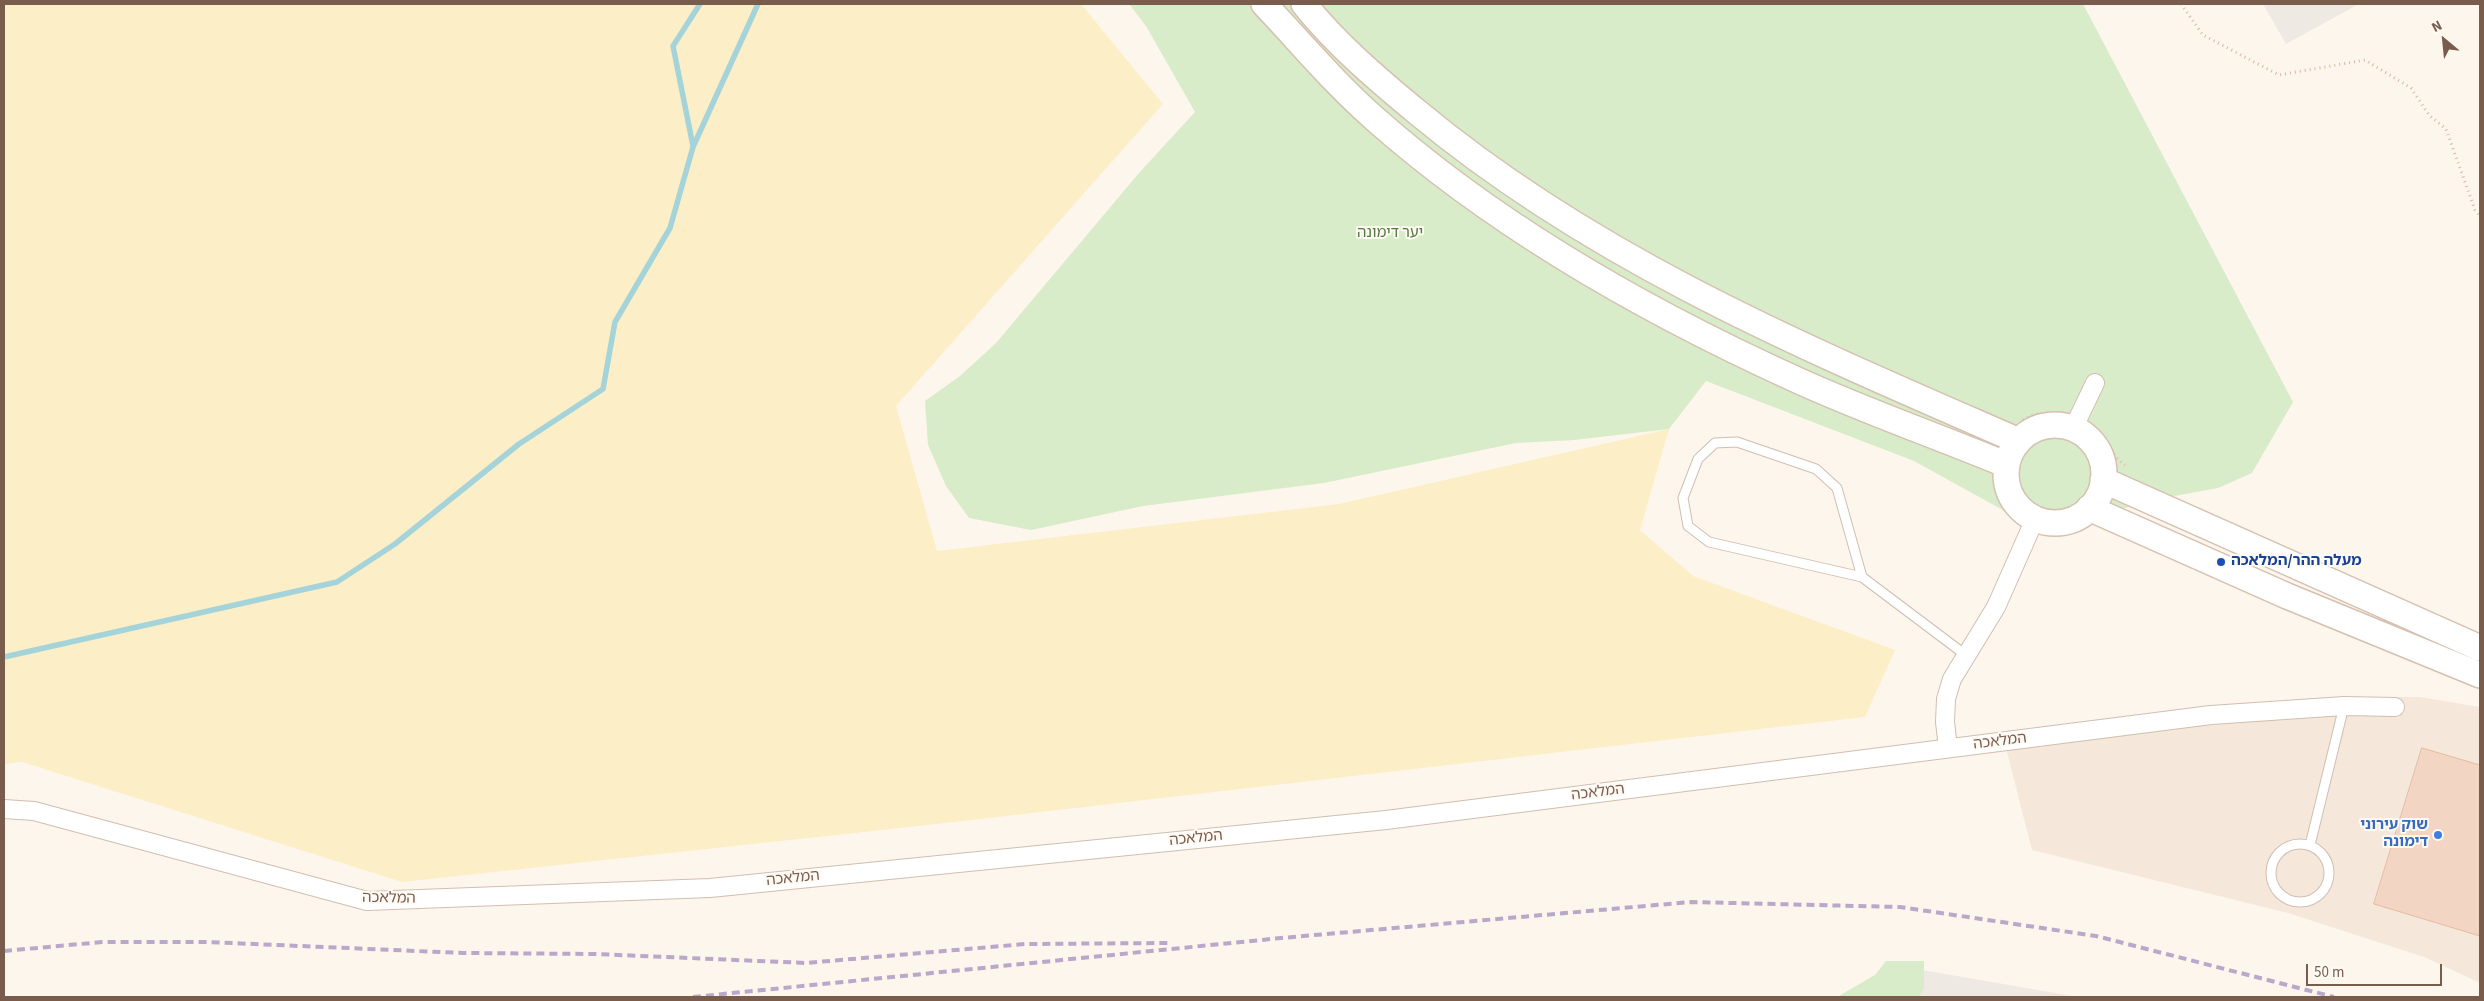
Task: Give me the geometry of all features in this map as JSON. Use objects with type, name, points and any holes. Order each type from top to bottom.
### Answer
[{"type":"main road","points":[[1264,4],[1331,76],[1374,118],[1432,167],[1498,214],[1568,259],[1643,302],[1731,348],[1798,380],[2006,465]]},
{"type":"main road","points":[[1304,4],[1349,52],[1452,142],[1516,187],[1658,274],[1745,320],[2017,433],[2030,432],[2044,426],[2076,422],[2100,455],[2103,480],[2098,495],[2089,508],[2080,515],[2064,521],[2046,522],[2035,519],[2015,502],[2009,491],[2006,465],[2017,433]]},
{"type":"main road","points":[[2103,480],[2480,648]]},
{"type":"main road","points":[[2089,508],[2287,596],[2480,675]]},
{"type":"street","points":[[2076,422],[2096,383]]},
{"type":"street","points":[[1948,748],[1945,722],[1946,699],[1952,680],[2010,579],[2035,519]]},
{"type":"street","name":"המלאכה","points":[[4,809],[34,811],[367,901],[710,888],[1386,820],[2211,715],[2344,706],[2395,707]]},
{"type":"lane","points":[[1862,577],[1837,488],[1816,468],[1737,442],[1715,443],[1698,459],[1683,498],[1688,526],[1709,542],[1862,577],[1967,656]]},
{"type":"lane","points":[[2310,845],[2344,706]]},
{"type":"lane","points":[[2291,845],[2310,845],[2319,850],[2329,866],[2330,876],[2327,885],[2314,899],[2295,902],[2286,899],[2273,884],[2272,865],[2276,856],[2291,845]]},
{"type":"path","points":[[2181,4],[2203,35],[2279,75],[2365,60],[2411,88],[2429,115],[2446,129],[2475,210],[2480,216]]},
{"type":"path","points":[[2017,433],[2035,414],[2060,412],[2100,433],[2116,460],[2134,469]]},
{"type":"shaded area","points":[[2263,4],[2359,4],[2286,44]]},
{"type":"shaded area","points":[[2326,697],[2420,697],[2480,707],[2480,983],[2424,957],[2288,913],[2032,850],[2006,748],[2188,710]]},
{"type":"shaded area","points":[[1905,967],[2078,997],[1874,997]]},
{"type":"green space","name":"יער דימונה","points":[[1129,4],[2083,4],[2293,402],[2252,473],[2218,488],[2158,499],[2114,511],[2010,514],[1914,461],[1706,381],[1669,429],[1574,440],[1516,443],[1324,483],[1143,506],[1031,530],[969,518],[946,486],[928,445],[925,401],[960,376],[996,343],[1139,173],[1195,112],[1146,26]]},
{"type":"green space","points":[[1886,961],[1924,961],[1924,988],[1919,997],[1837,997],[1875,975]]},
{"type":"sand","points":[[4,4],[1081,4],[1163,104],[896,406],[937,551],[1339,504],[1669,429],[1640,530],[1693,576],[1895,650],[1865,717],[928,825],[402,882],[22,762],[4,764]]},
{"type":"building","name":"שוק עירוני דימונה","points":[[2422,748],[2480,765],[2480,936],[2374,904]]},
{"type":"waterway","points":[[693,146],[673,46],[700,4]]},
{"type":"waterway","points":[[4,657],[337,582],[395,544],[519,444],[603,389],[615,322],[670,228],[693,147],[758,4]]},
{"type":"railway","points":[[693,997],[1281,938],[1691,902],[1900,907],[2096,936],[2334,997]]},
{"type":"railway","points":[[4,951],[102,942],[207,942],[463,953],[596,954],[806,963],[1025,944],[1169,943]]},
{"type":"place","name":"מעלה ההר/המלאכה","points":[[2221,562]]},
{"type":"place","name":"שוק עירוני דימונה","points":[[2438,835]]}]
